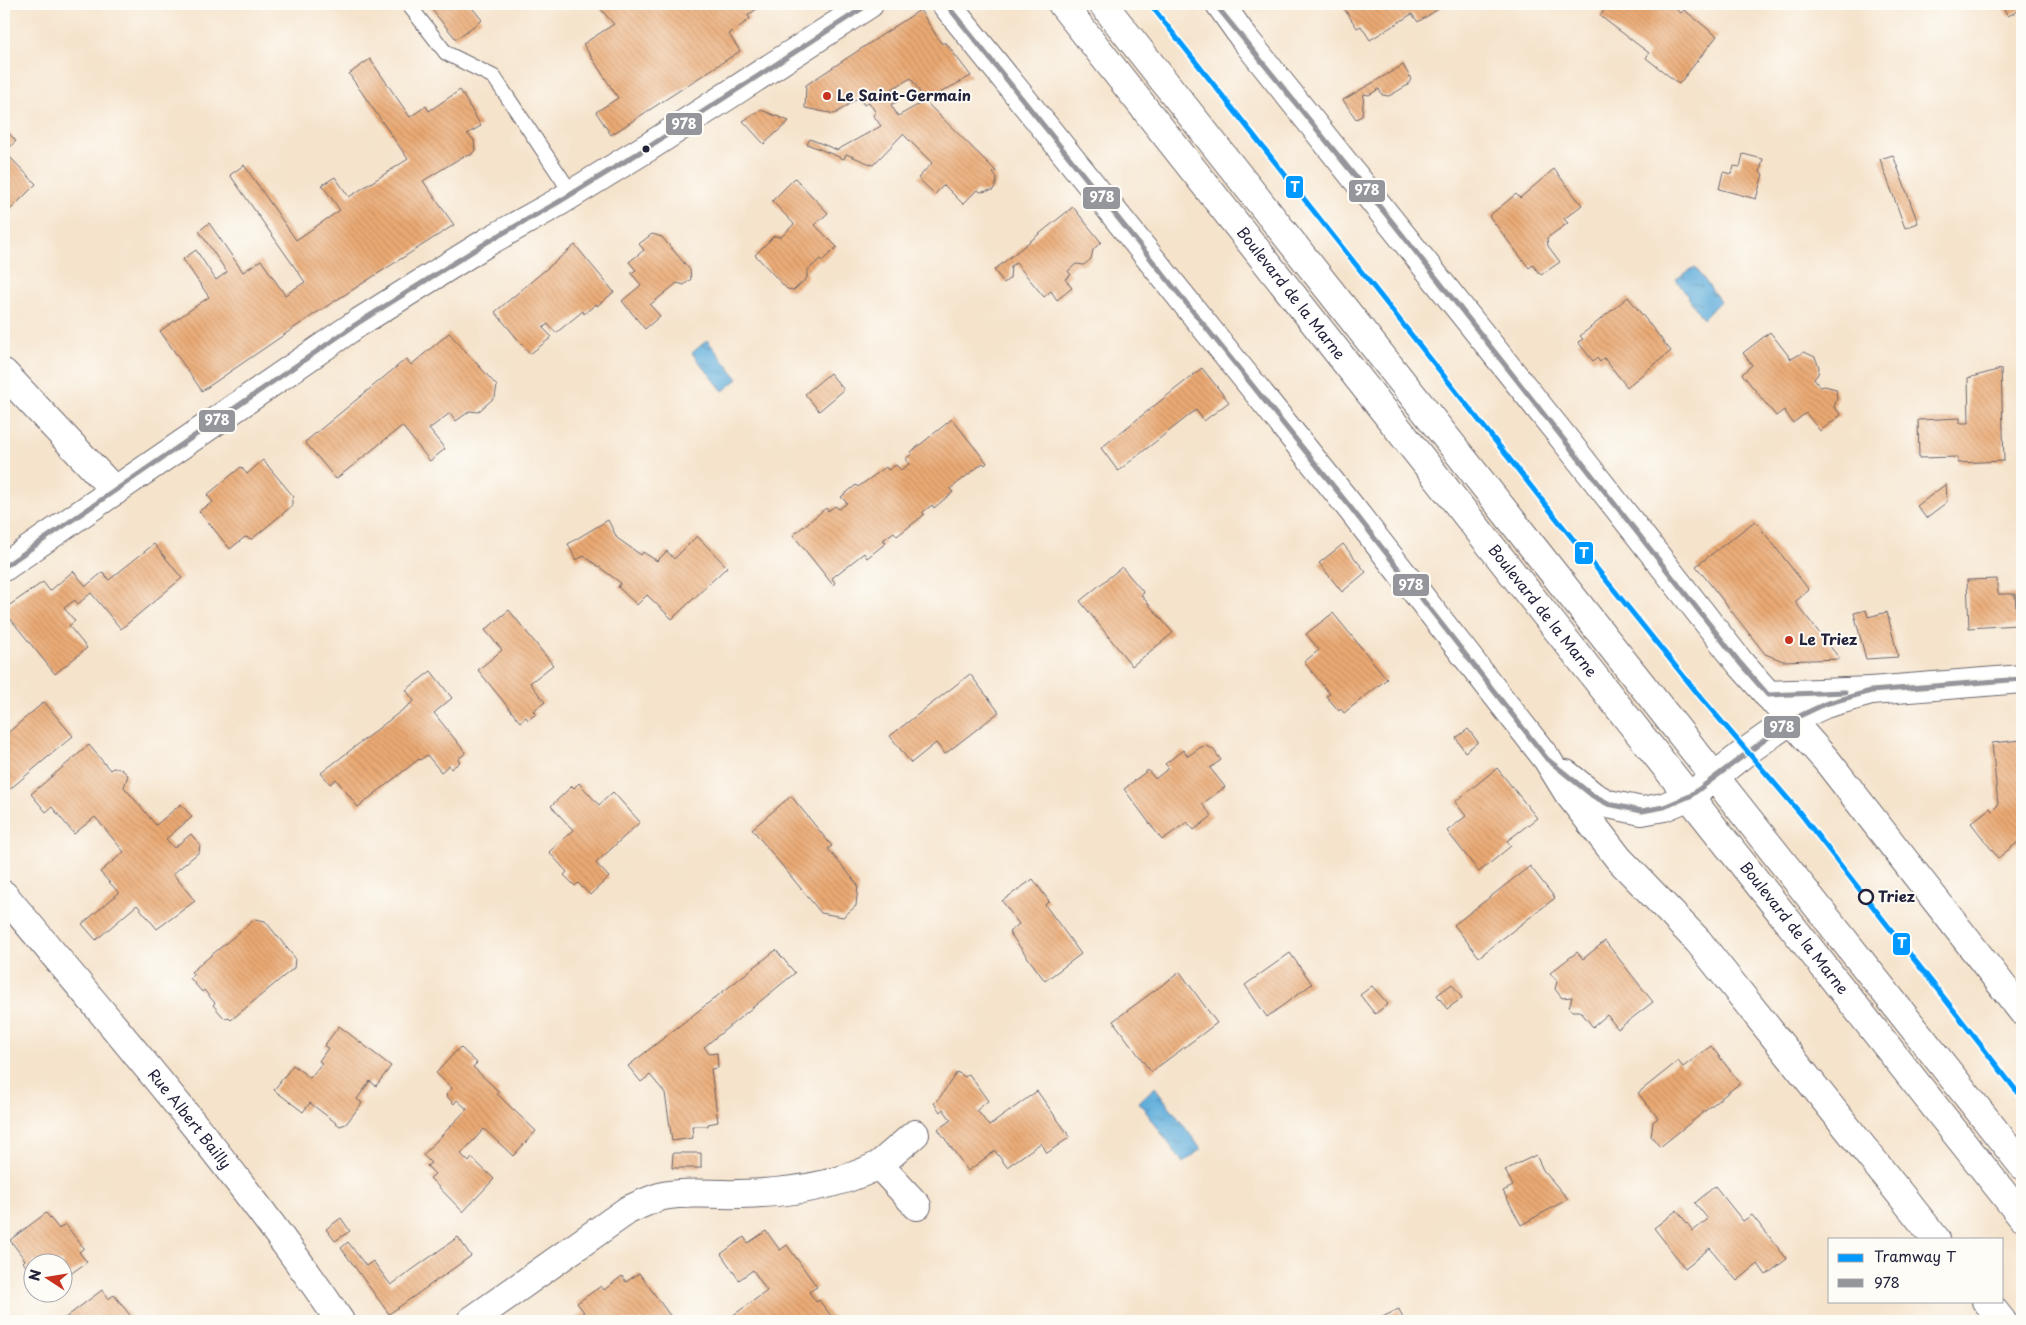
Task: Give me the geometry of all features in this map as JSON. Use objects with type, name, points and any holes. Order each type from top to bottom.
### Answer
[{"type":"main road","points":[[4,567],[358,323],[489,241],[572,194],[650,146],[869,4]]},
{"type":"main road","points":[[946,4],[1351,508],[1547,759],[1568,793],[1613,852],[1698,941],[1935,1238]]},
{"type":"main road","points":[[971,4],[991,44],[1038,118]]},
{"type":"main road","name":"Boulevard de la Marne","points":[[1062,4],[1392,424],[1690,796],[2022,1217]]},
{"type":"main road","name":"Boulevard de la Marne","points":[[1103,4],[2022,1165]]},
{"type":"main road","points":[[1215,4],[1550,421],[1740,663],[1828,762],[2022,1011]]},
{"type":"main road","points":[[1220,4],[1244,38]]},
{"type":"main road","points":[[4,373],[115,491]]},
{"type":"main road","points":[[1768,695],[1871,691],[2022,679]]},
{"type":"main road","points":[[1547,759],[1593,796],[1608,804],[1642,811],[1658,808],[1678,803],[1690,796],[1747,751],[1792,720],[1825,704],[1871,691]]},
{"type":"main road","points":[[1715,778],[1743,745],[1768,695]]},
{"type":"main road","name":"Rue Albert Bailly","points":[[4,895],[157,1077],[300,1264],[340,1321]]},
{"type":"main road","points":[[471,1321],[628,1210],[643,1203],[663,1196],[683,1194],[739,1194],[804,1189],[860,1175],[879,1165],[916,1134]]},
{"type":"main road","points":[[879,1165],[917,1206]]},
{"type":"main road","points":[[1987,1302],[2002,1321]]},
{"type":"lane","points":[[408,4],[446,53],[494,77],[572,194]]},
{"type":"water","points":[[1695,267],[1720,301],[1703,319],[1676,279]]},
{"type":"water","points":[[707,340],[738,379],[723,391],[692,353]]},
{"type":"water","points":[[1155,1087],[1201,1149],[1183,1163],[1139,1102]]},
{"type":"building","points":[[427,4],[469,4],[482,20],[456,39]]},
{"type":"building","points":[[596,4],[764,4],[748,15],[750,19],[729,34],[740,51],[611,135],[596,112],[618,98],[583,44],[614,24]]},
{"type":"building","points":[[1341,4],[1437,4],[1440,8],[1418,22],[1412,14],[1370,40],[1361,26],[1357,28]]},
{"type":"building","points":[[1609,4],[1669,4],[1681,13],[1684,10],[1717,36],[1679,84],[1646,58],[1649,53],[1600,16]]},
{"type":"building","points":[[1989,4],[2022,4],[2022,9],[2008,16],[2002,5],[1993,10]]},
{"type":"building","points":[[920,10],[941,43],[946,43],[971,76],[925,101],[996,171],[993,173],[997,178],[993,190],[981,192],[977,190],[963,204],[944,185],[935,194],[918,178],[932,163],[903,134],[873,165],[846,154],[844,159],[807,144],[810,139],[837,150],[881,126],[873,115],[876,113],[869,102],[864,105],[859,97],[835,114],[805,108],[806,85]],"holes":[[[911,78],[925,101],[898,116],[891,105],[899,100],[892,89]]]},
{"type":"building","points":[[370,59],[410,117],[426,106],[429,111],[460,90],[481,126],[467,134],[474,140],[475,150],[471,155],[462,157],[423,181],[454,225],[313,315],[202,391],[160,331],[209,297],[183,259],[196,250],[216,280],[227,272],[199,231],[209,223],[243,272],[261,260],[285,295],[305,282],[230,175],[244,165],[296,240],[340,210],[322,185],[335,177],[349,197],[408,159],[349,74]]},
{"type":"building","points":[[1403,65],[1411,79],[1408,85],[1389,96],[1382,95],[1379,89],[1369,95],[1364,94],[1362,116],[1356,119],[1343,100]]},
{"type":"building","points":[[761,110],[789,121],[764,144],[743,121]]},
{"type":"building","points":[[4,128],[16,141],[5,152],[36,184],[4,216]]},
{"type":"building","points":[[1743,154],[1763,159],[1760,172],[1763,174],[1756,199],[1719,189],[1723,172],[1732,174],[1734,166],[1740,167]]},
{"type":"building","points":[[1893,155],[1918,223],[1905,228],[1880,159]]},
{"type":"building","points":[[1554,169],[1582,205],[1564,219],[1568,223],[1547,238],[1548,246],[1560,262],[1541,275],[1533,265],[1529,268],[1489,216],[1516,194],[1520,198]]},
{"type":"building","points":[[795,178],[828,213],[815,225],[837,247],[822,261],[820,259],[807,271],[807,278],[794,290],[787,289],[755,255],[774,236],[781,237],[794,224],[772,201]]},
{"type":"building","points":[[1073,207],[1101,242],[1093,250],[1091,259],[1084,265],[1076,264],[1068,271],[1071,275],[1065,279],[1072,288],[1057,300],[1051,291],[1044,297],[1016,263],[1011,266],[1010,278],[1004,283],[994,270]]},
{"type":"building","points":[[652,234],[662,237],[690,270],[691,279],[684,285],[677,283],[650,305],[660,316],[645,329],[622,301],[641,285],[631,273],[636,270],[629,262],[644,250],[639,244]]},
{"type":"building","points":[[575,245],[614,292],[584,314],[583,311],[556,333],[548,324],[543,328],[552,337],[530,354],[495,312]]},
{"type":"building","points":[[1628,297],[1671,351],[1627,387],[1604,358],[1600,362],[1597,358],[1593,361],[1578,342],[1583,339],[1580,336]]},
{"type":"building","points":[[1770,332],[1791,359],[1804,352],[1815,357],[1819,367],[1818,374],[1814,379],[1820,387],[1825,386],[1836,389],[1837,398],[1834,407],[1841,415],[1820,431],[1806,413],[1793,423],[1784,410],[1776,416],[1742,374],[1752,365],[1743,353]]},
{"type":"building","points":[[449,333],[497,386],[495,397],[478,412],[470,411],[456,421],[450,413],[429,429],[445,449],[430,461],[402,426],[336,479],[305,442],[406,359],[411,365]]},
{"type":"building","points":[[1202,368],[1229,402],[1204,421],[1196,410],[1118,471],[1101,448]]},
{"type":"building","points":[[2001,369],[2004,461],[1958,463],[1958,457],[1919,458],[1918,420],[1960,418],[1960,423],[1969,423],[1968,378]]},
{"type":"building","points":[[830,373],[844,390],[819,411],[805,394]]},
{"type":"building","points":[[952,419],[987,463],[985,465],[983,463],[950,489],[953,492],[934,508],[932,505],[923,512],[924,515],[897,536],[894,532],[883,540],[886,543],[867,558],[864,553],[832,578],[835,583],[833,585],[793,535],[826,508],[828,511],[835,506],[839,509],[847,503],[841,497],[856,485],[858,487],[886,467],[888,470],[896,465],[901,470],[909,464],[905,459],[912,454],[911,452]]},
{"type":"building","points":[[263,460],[294,497],[292,499],[292,506],[252,539],[245,537],[230,549],[199,511],[213,502],[207,495],[241,467],[247,474]]},
{"type":"building","points":[[1946,484],[1947,502],[1926,518],[1917,506]]},
{"type":"building","points":[[608,520],[617,538],[641,555],[643,552],[657,561],[667,551],[674,559],[697,536],[727,567],[672,619],[647,595],[637,605],[618,587],[621,583],[584,556],[576,560],[568,544]]},
{"type":"building","points":[[1755,521],[1809,590],[1795,602],[1840,659],[1783,661],[1765,654],[1696,566]]},
{"type":"building","points":[[154,544],[182,578],[121,629],[91,593],[78,604],[75,600],[64,608],[75,621],[69,626],[87,648],[55,674],[4,611],[4,609],[43,582],[50,591],[73,571],[86,586],[103,572],[109,580]]},
{"type":"building","points":[[1343,544],[1366,572],[1342,592],[1319,563]]},
{"type":"building","points":[[1122,567],[1144,593],[1141,595],[1173,633],[1132,666],[1080,601]]},
{"type":"building","points":[[1997,579],[1998,594],[2015,594],[2017,625],[1969,628],[1967,580]]},
{"type":"building","points":[[509,610],[553,665],[530,683],[545,702],[533,711],[536,714],[528,720],[526,717],[520,722],[478,670],[502,650],[485,630]]},
{"type":"building","points":[[1866,610],[1868,617],[1887,612],[1898,657],[1866,659],[1854,613]]},
{"type":"building","points":[[1333,613],[1387,679],[1344,713],[1341,709],[1339,711],[1326,696],[1330,694],[1304,662],[1319,650],[1306,634]]},
{"type":"building","points":[[431,671],[452,698],[434,713],[466,753],[458,759],[460,762],[451,769],[449,765],[441,772],[427,755],[419,759],[358,807],[336,779],[330,784],[321,773],[414,701],[406,690]]},
{"type":"building","points":[[970,674],[999,712],[945,754],[936,743],[911,763],[890,736]]},
{"type":"building","points":[[44,702],[73,736],[4,794],[4,736]]},
{"type":"building","points":[[1468,729],[1478,742],[1465,752],[1456,738]]},
{"type":"building","points":[[2022,740],[2022,839],[1998,858],[1971,823],[1990,808],[1992,811],[1998,805],[1992,743]]},
{"type":"building","points":[[89,745],[110,770],[113,768],[121,769],[128,775],[124,787],[156,825],[181,804],[192,817],[166,839],[174,848],[191,834],[200,845],[199,852],[173,874],[195,901],[157,929],[137,905],[96,940],[82,924],[119,893],[100,872],[124,852],[95,817],[74,834],[52,807],[46,812],[31,794]]},
{"type":"building","points":[[1207,746],[1213,749],[1221,760],[1210,768],[1225,787],[1202,804],[1212,816],[1194,830],[1187,822],[1162,840],[1124,789],[1148,770],[1155,779],[1169,768],[1165,764],[1183,750],[1188,756],[1201,747]]},
{"type":"building","points":[[1497,768],[1537,818],[1507,841],[1511,846],[1479,872],[1447,831],[1466,816],[1455,802]]},
{"type":"building","points":[[579,783],[599,805],[613,792],[640,822],[596,863],[609,877],[590,895],[578,883],[575,886],[564,875],[567,872],[549,852],[573,830],[551,806],[572,786],[574,788]]},
{"type":"building","points":[[791,796],[832,846],[828,849],[858,885],[856,906],[843,917],[821,913],[752,829]]},
{"type":"building","points":[[1530,866],[1555,898],[1479,957],[1454,925]]},
{"type":"building","points":[[1033,879],[1049,901],[1045,905],[1081,954],[1045,981],[1009,932],[1019,924],[1002,901]]},
{"type":"building","points":[[255,919],[265,921],[295,958],[294,968],[231,1020],[228,1017],[225,1019],[213,1005],[215,1003],[204,990],[202,992],[190,978],[194,975],[191,972]]},
{"type":"building","points":[[1605,941],[1653,1002],[1618,1029],[1607,1015],[1593,1027],[1580,1011],[1572,1011],[1569,1007],[1572,997],[1562,998],[1555,989],[1557,981],[1550,973],[1577,952],[1583,959]]},
{"type":"building","points":[[776,950],[795,973],[704,1047],[709,1054],[717,1053],[718,1068],[711,1069],[718,1122],[708,1124],[708,1126],[692,1126],[693,1138],[672,1141],[665,1093],[650,1075],[641,1082],[628,1066]]},
{"type":"building","points":[[1290,953],[1312,984],[1267,1017],[1245,985]]},
{"type":"building","points":[[1180,972],[1217,1023],[1151,1072],[1113,1021]]},
{"type":"building","points":[[1452,984],[1462,998],[1447,1009],[1437,995]]},
{"type":"building","points":[[1372,986],[1388,1004],[1375,1014],[1360,995]]},
{"type":"building","points":[[339,1026],[391,1066],[376,1086],[370,1081],[357,1099],[362,1103],[346,1124],[340,1126],[310,1103],[303,1112],[274,1090],[293,1065],[310,1078],[322,1063],[319,1061],[328,1048],[324,1046]]},
{"type":"building","points":[[1711,1046],[1740,1083],[1660,1147],[1651,1136],[1653,1122],[1658,1118],[1638,1093],[1678,1061],[1683,1067]]},
{"type":"building","points":[[460,1047],[477,1063],[473,1067],[499,1092],[497,1094],[536,1131],[513,1156],[484,1129],[461,1154],[469,1162],[472,1158],[494,1179],[463,1212],[430,1178],[435,1174],[427,1166],[431,1163],[423,1155],[467,1109],[457,1100],[454,1104],[446,1095],[452,1088],[436,1073]]},
{"type":"building","points":[[957,1072],[965,1077],[969,1074],[988,1101],[977,1110],[989,1126],[1037,1091],[1070,1137],[1047,1153],[1041,1143],[1007,1167],[995,1151],[968,1171],[938,1129],[951,1120],[943,1109],[940,1112],[934,1103]]},
{"type":"building","points":[[673,1153],[701,1153],[701,1168],[672,1168]]},
{"type":"building","points":[[1536,1155],[1543,1170],[1568,1199],[1521,1225],[1503,1191],[1513,1186],[1505,1170]]},
{"type":"building","points":[[1715,1186],[1743,1221],[1752,1215],[1787,1259],[1766,1275],[1758,1264],[1737,1281],[1710,1248],[1685,1268],[1654,1228],[1677,1210],[1693,1231],[1708,1219],[1695,1203]]},
{"type":"building","points":[[46,1213],[59,1229],[65,1224],[84,1248],[79,1252],[87,1262],[72,1273],[72,1252],[22,1252],[22,1256],[10,1240]]},
{"type":"building","points":[[341,1218],[350,1231],[335,1241],[326,1229]]},
{"type":"building","points":[[766,1231],[780,1250],[787,1245],[817,1287],[809,1292],[816,1302],[819,1300],[835,1321],[725,1321],[767,1291],[753,1270],[739,1280],[721,1254],[744,1237],[748,1243]]},
{"type":"building","points":[[458,1237],[471,1256],[389,1314],[341,1248],[348,1242],[366,1266],[373,1261],[391,1285]]},
{"type":"building","points":[[639,1273],[674,1321],[571,1321],[584,1312],[577,1303],[601,1286],[604,1290],[622,1276],[626,1282]]},
{"type":"building","points":[[102,1290],[108,1299],[114,1295],[133,1319],[129,1321],[61,1321]]},
{"type":"building","points":[[1399,1309],[1404,1321],[1374,1321]]},
{"type":"tram line","name":"T","points":[[1150,4],[1560,523],[1698,694],[1800,813],[2022,1098]]},
{"type":"transit line","name":"978","points":[[4,567],[358,323],[489,241],[557,203],[650,146],[869,4]]},
{"type":"transit line","name":"978","points":[[946,4],[1351,508],[1547,759],[1593,796],[1608,804],[1642,811],[1664,807],[1690,796],[1791,720],[1825,704],[1871,691],[2022,679]]},
{"type":"transit line","name":"978","points":[[1215,4],[1393,223],[1740,663],[1768,695],[1845,692]]},
{"type":"place","name":"Le Saint-Germain","points":[[827,96]]},
{"type":"place","name":"Le Triez","points":[[1789,640]]},
{"type":"place","name":"Triez","points":[[1866,897]]}]
